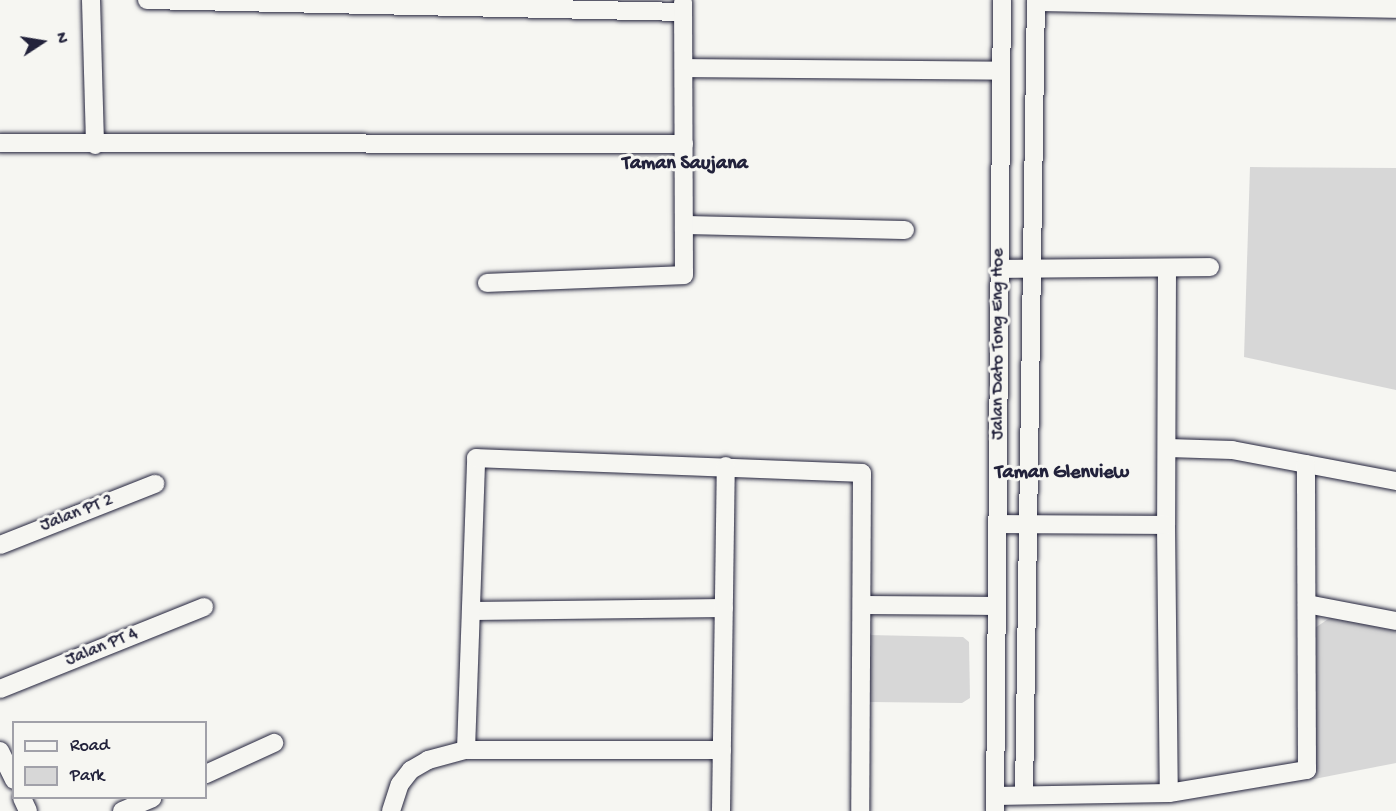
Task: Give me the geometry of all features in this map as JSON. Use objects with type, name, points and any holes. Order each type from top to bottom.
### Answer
[{"type":"street","points":[[91,0],[95,145]]},
{"type":"street","points":[[147,0],[683,6],[684,275],[487,283]]},
{"type":"street","name":"Jalan Dato Tong Eng Hoe","points":[[995,803],[1002,0]]},
{"type":"street","points":[[1024,795],[1036,1],[1396,9]]},
{"type":"street","points":[[685,68],[1001,71]]},
{"type":"street","points":[[0,143],[95,145],[684,144]]},
{"type":"street","points":[[684,225],[905,230]]},
{"type":"street","points":[[1000,269],[1210,267]]},
{"type":"street","points":[[1167,268],[1166,525],[1169,793]]},
{"type":"street","points":[[1168,448],[1232,450],[1396,481]]},
{"type":"street","points":[[466,750],[476,458],[862,473],[860,811]]},
{"type":"street","points":[[995,803],[1024,795],[1169,793],[1307,770],[1306,464]]},
{"type":"street","points":[[721,811],[726,466]]},
{"type":"street","name":"Jalan PT 2","points":[[0,545],[155,484]]},
{"type":"street","points":[[998,524],[1166,525]]},
{"type":"street","points":[[1307,604],[1396,621]]},
{"type":"street","points":[[862,605],[997,606]]},
{"type":"street","name":"Jalan PT 4","points":[[0,689],[204,607]]},
{"type":"street","points":[[472,611],[724,608]]},
{"type":"street","points":[[207,774],[274,743]]},
{"type":"street","points":[[391,811],[400,784],[411,770],[428,760],[466,750],[722,750]]},
{"type":"street","points":[[0,751],[12,776]]},
{"type":"street","points":[[122,811],[150,799]]},
{"type":"green space","points":[[1250,167],[1396,168],[1396,390],[1244,357]]},
{"type":"green space","points":[[1334,615],[1396,627],[1396,763],[1309,780],[1312,630]]},
{"type":"green space","points":[[868,635],[963,637],[969,642],[970,698],[962,703],[870,702]]},
{"type":"district","name":"Taman Saujana","points":[[685,164]]},
{"type":"district","name":"Taman Glenview","points":[[1062,473]]}]
